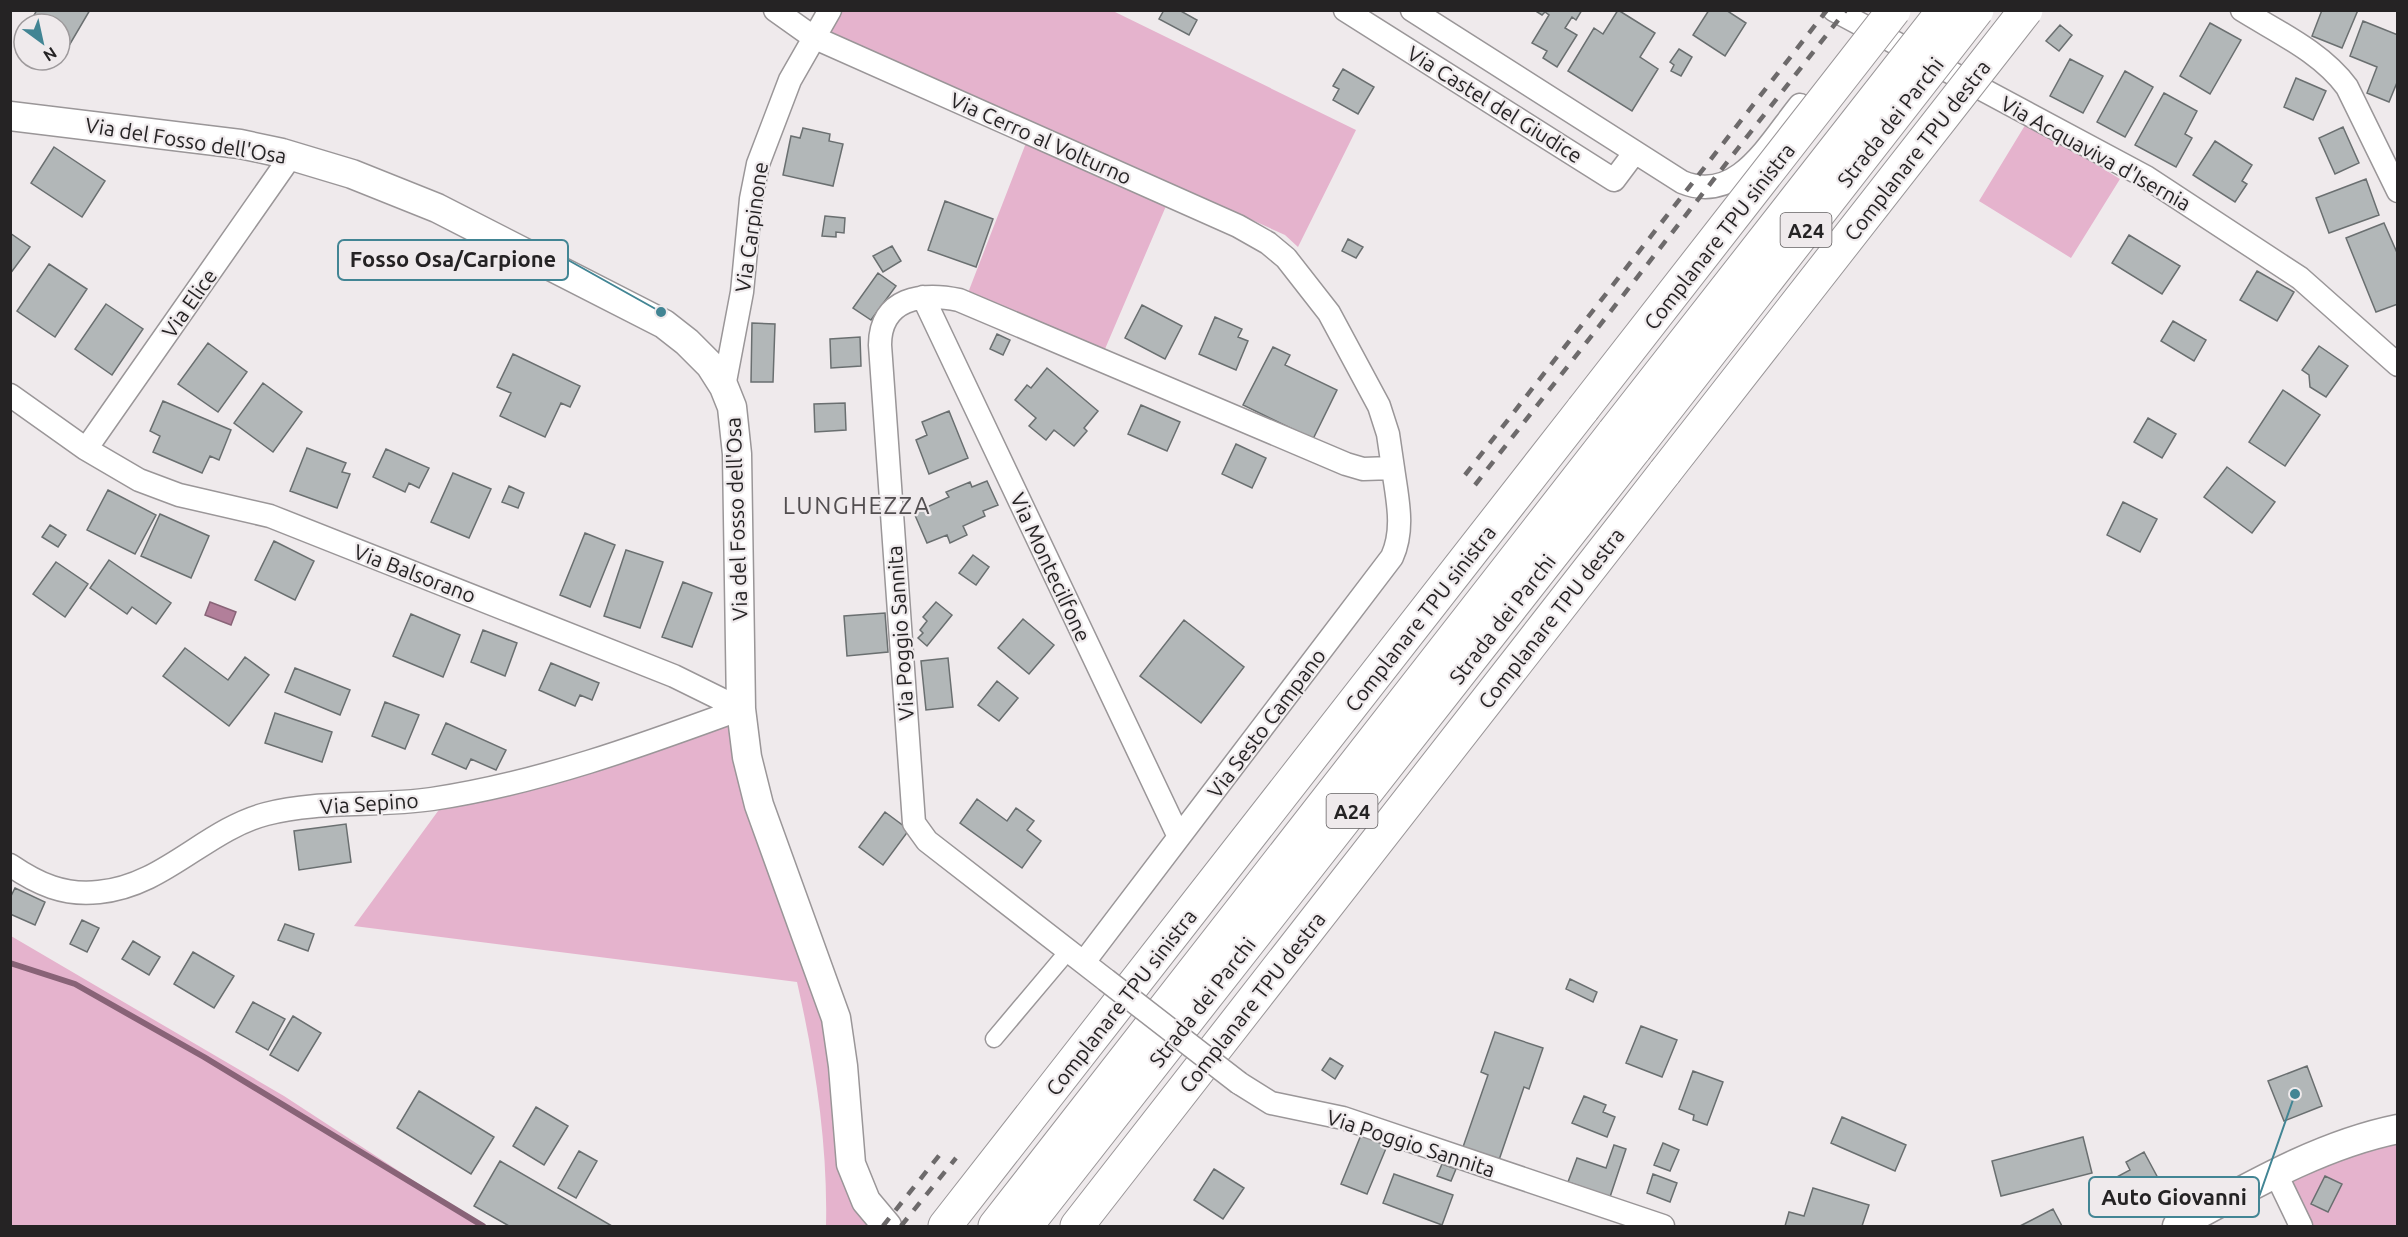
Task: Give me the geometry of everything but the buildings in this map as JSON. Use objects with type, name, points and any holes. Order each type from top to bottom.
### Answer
[{"type":"highway","name":"Complanare TPU sinistra","points":[[945,1227],[1894,10]]},
{"type":"highway","name":"Strada dei Parchi","points":[[995,1227],[1059,1165],[1624,440],[1944,10]]},
{"type":"highway","name":"Strada dei Parchi","points":[[1624,440],[1977,10]]},
{"type":"highway","name":"Complanare TPU destra","points":[[1077,1227],[2026,10]]},
{"type":"highway","name":"Strada dei Parchi","points":[[1026,1227],[1059,1165]]},
{"type":"street","name":"Via Cerro al Volturno","points":[[775,10],[813,37],[1238,226],[1268,243],[1300,272],[1333,320],[1379,406],[1388,434],[1393,468]]},
{"type":"street","name":"Via Carpinone","points":[[724,387],[741,298],[755,175],[778,107],[813,37],[830,10]]},
{"type":"street","name":"Via Castel del Giudice","points":[[1345,10],[1614,180],[1635,152]]},
{"type":"street","name":"Via Castel del Giudice","points":[[1412,10],[1635,152],[1697,188],[1713,188],[1731,183],[1746,171],[1864,28]]},
{"type":"street","name":"Via Acquaviva d'Isernia","points":[[1834,10],[2146,177],[2300,278],[2397,365]]},
{"type":"street","points":[[2242,10],[2319,57],[2336,72],[2347,87],[2397,191]]},
{"type":"street","name":"Via del Fosso dell'Osa","points":[[12,119],[224,141],[291,156],[412,196],[651,318],[670,329],[695,349],[724,387],[734,418],[737,454],[741,709],[747,757],[759,805],[836,1018],[842,1054],[851,1164],[866,1201],[887,1227]]},
{"type":"street","name":"Via Elice","points":[[86,449],[291,156]]},
{"type":"street","name":"Via Poggio Sannita","points":[[1393,468],[1370,470],[1350,466],[950,298],[923,297],[894,308],[883,325],[880,340],[912,814],[915,827],[927,841],[1106,980],[1239,1083],[1271,1103],[1343,1118],[1663,1227]]},
{"type":"street","name":"Via Montecilfone","points":[[923,297],[1179,837]]},
{"type":"street","name":"Via Balsorano","points":[[10,395],[119,470],[162,490],[270,516],[674,676],[741,709]]},
{"type":"street","name":"Via Sesto Campano","points":[[1077,956],[1179,837],[1392,557],[1399,540],[1400,523],[1393,468]]},
{"type":"street","name":"Via Sepino","points":[[10,865],[34,881],[54,889],[89,893],[112,891],[158,873],[229,829],[265,814],[312,807],[418,801],[487,789],[596,760],[741,709]]},
{"type":"street","points":[[994,1039],[1077,956]]},
{"type":"street","points":[[2177,1227],[2211,1218],[2276,1174],[2341,1144],[2397,1129]]},
{"type":"street","points":[[2276,1174],[2301,1227]]},
{"type":"shaded area","points":[[839,11],[1113,11],[1356,130],[1298,247],[1285,235],[1175,185],[1102,356],[966,298],[1026,143],[816,48]]},
{"type":"shaded area","points":[[2027,122],[2120,179],[2071,258],[1979,201]]},
{"type":"shaded area","points":[[210,602],[236,612],[231,625],[205,615]]},
{"type":"shaded area","points":[[741,709],[843,1066],[880,1226],[826,1226],[825,1165],[819,1103],[797,982],[354,926],[449,796]]},
{"type":"shaded area","points":[[11,936],[284,1096],[483,1226],[11,1226]]},
{"type":"shaded area","points":[[2397,1138],[2397,1226],[2309,1226],[2286,1178]]},
{"type":"waterway","points":[[10,963],[75,984],[204,1057],[483,1226]]},
{"type":"railway","points":[[1465,475],[1827,10]]},
{"type":"railway","points":[[1475,485],[1846,10]]},
{"type":"railway","points":[[883,1226],[945,1148]]},
{"type":"railway","points":[[901,1226],[956,1158]]},
{"type":"place","name":"Fosso Osa/Carpione","points":[[661,312]]},
{"type":"place","name":"Auto Giovanni","points":[[2295,1094]]},
{"type":"district","name":"LUNGHEZZA","points":[[857,505]]}]
